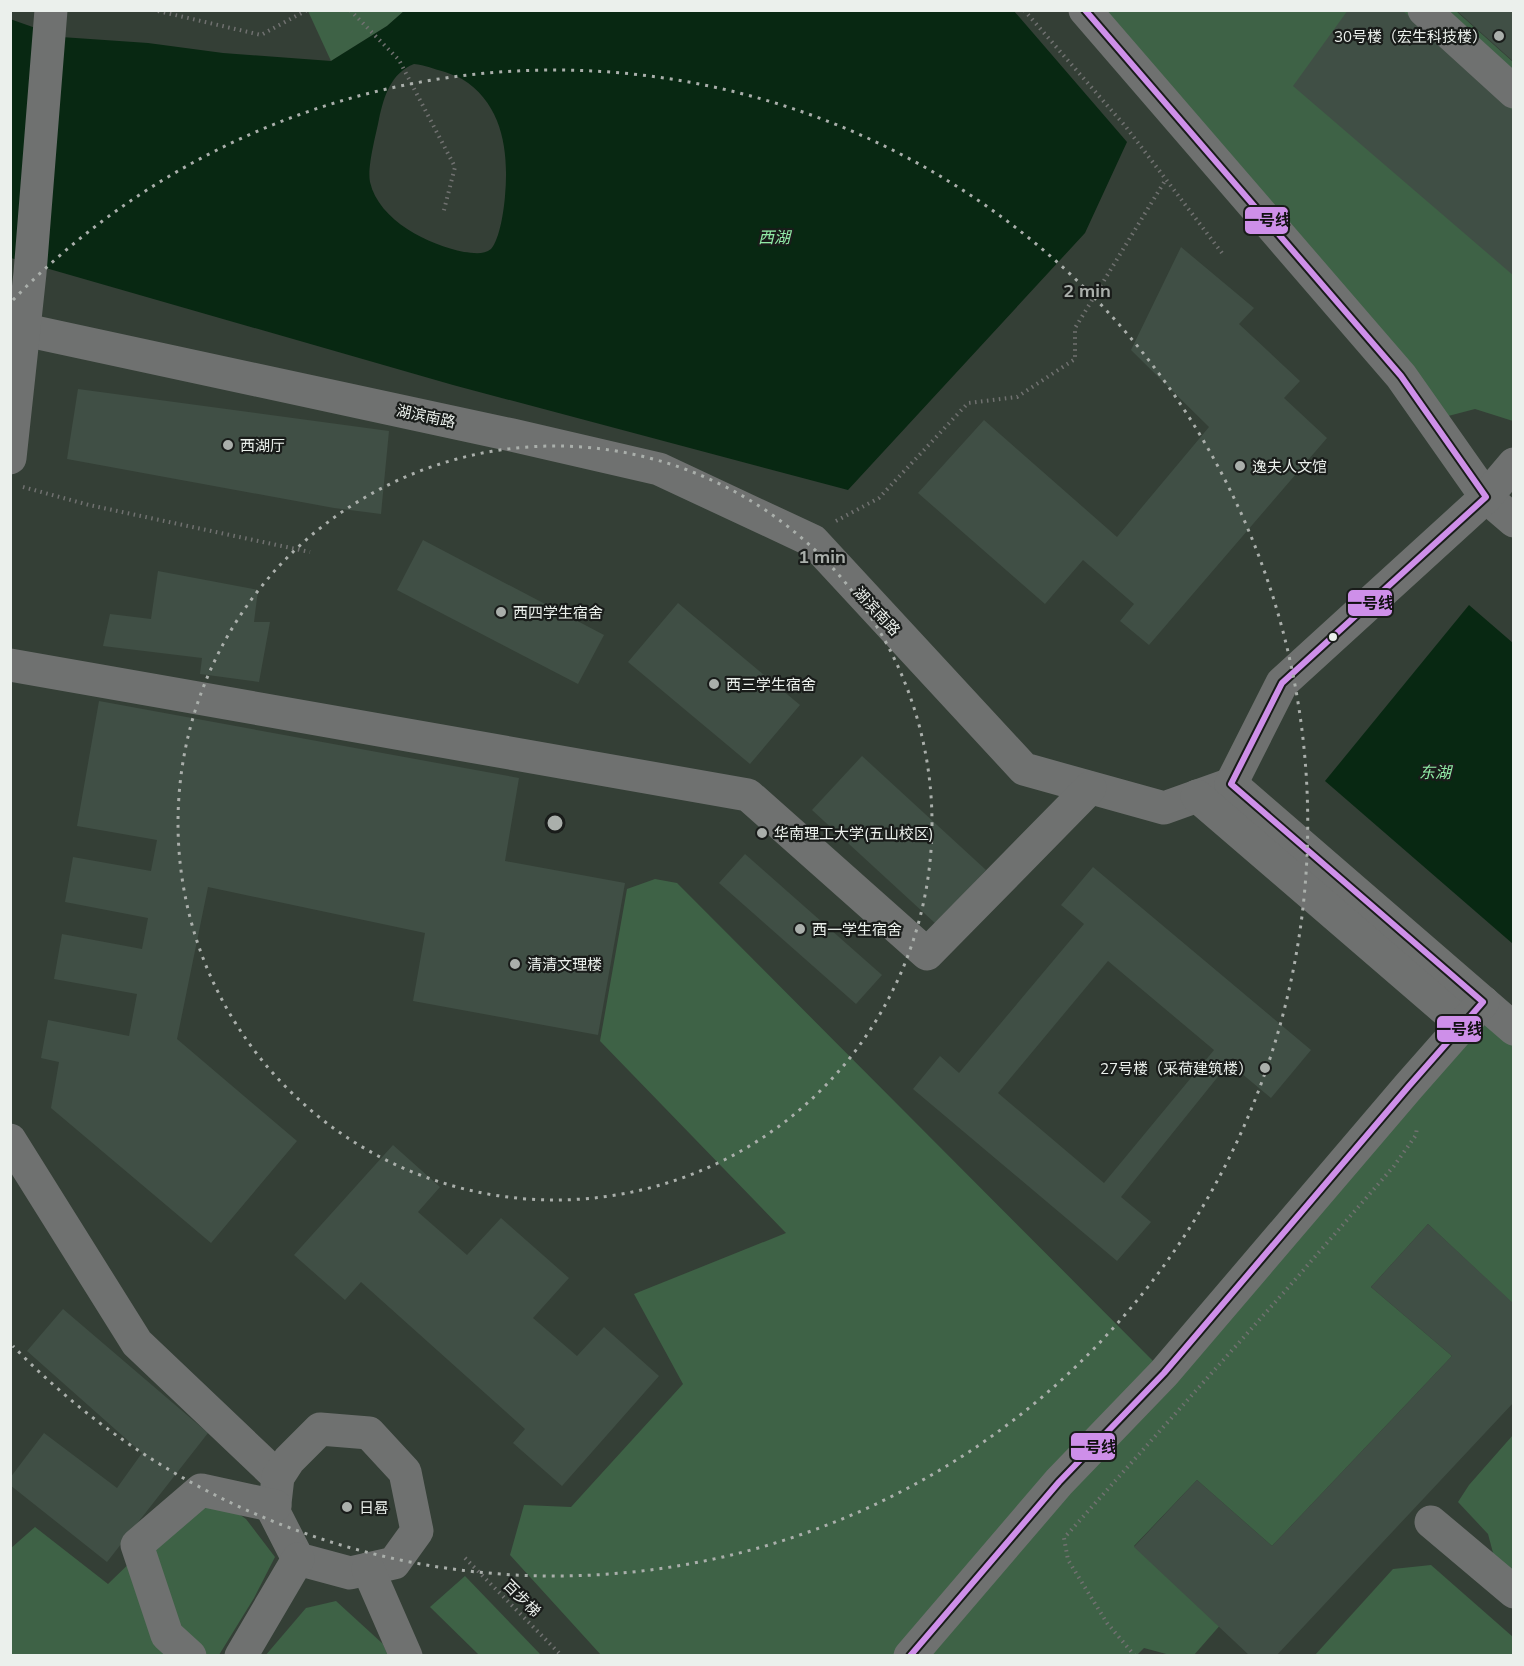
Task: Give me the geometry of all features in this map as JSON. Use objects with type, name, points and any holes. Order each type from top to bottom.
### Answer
[{"type":"street","points":[[1085,10],[1401,376],[1486,497],[1514,520]]},
{"type":"street","points":[[1424,10],[1514,92]]},
{"type":"street","points":[[16,472],[50,17]]},
{"type":"street","name":"湖滨南路","points":[[25,330],[512,435],[659,470],[813,541],[1024,769],[1164,808],[1231,784]]},
{"type":"street","points":[[1473,1014],[1231,784],[1282,683],[1486,497],[1514,464]]},
{"type":"street","points":[[10,665],[748,795],[927,954],[1090,788]]},
{"type":"street","points":[[1197,796],[1473,1014],[1514,1029]]},
{"type":"street","points":[[910,1656],[1059,1482],[1164,1372],[1473,1014]]},
{"type":"street","points":[[10,1140],[137,1343],[276,1492]]},
{"type":"street","points":[[320,1429],[369,1433],[405,1472],[417,1531],[394,1563],[350,1573],[298,1559],[274,1512],[276,1492],[289,1460],[320,1429]]},
{"type":"street","points":[[190,1656],[167,1635],[137,1545],[201,1490],[276,1492]]},
{"type":"street","points":[[1431,1522],[1514,1592]]},
{"type":"street","points":[[241,1656],[298,1559]]},
{"type":"street","points":[[368,1569],[406,1656]]},
{"type":"path","points":[[158,11],[261,35],[307,10]]},
{"type":"path","points":[[350,10],[399,60],[454,167],[443,214]]},
{"type":"path","points":[[1024,10],[1126,127],[1222,253]]},
{"type":"path","points":[[794,532],[834,521],[879,498],[968,402],[1017,397],[1075,359],[1075,328],[1166,179]]},
{"type":"path","points":[[16,472],[89,505],[310,552]]},
{"type":"path","points":[[1136,1656],[1107,1623],[1068,1560],[1064,1538],[1271,1308],[1394,1166],[1416,1135],[1418,1109],[1409,1086]]},
{"type":"path","name":"百步梯","points":[[465,1558],[562,1656]]},
{"type":"shaded area","name":"华南理工大学(五山校区)","points":[[11,11],[1513,11],[1513,1655],[11,1655]]},
{"type":"shaded area","points":[[308,11],[404,11],[387,26],[331,61]]},
{"type":"shaded area","points":[[1085,11],[1456,11],[1513,62],[1513,421],[1475,409],[1433,420]]},
{"type":"shaded area","points":[[655,879],[677,883],[1164,1372],[1483,1002],[1513,1029],[1513,1304],[1428,1224],[1371,1287],[1452,1356],[1272,1546],[1197,1480],[1134,1546],[1222,1623],[1194,1655],[1170,1655],[1144,1648],[1136,1656],[601,1655],[510,1555],[524,1505],[571,1507],[683,1384],[634,1294],[786,1233],[600,1041],[627,889]]},
{"type":"shaded area","points":[[1513,1435],[1513,1580],[1496,1564],[1488,1534],[1458,1502],[1469,1485]]},
{"type":"shaded area","points":[[222,1502],[246,1519],[275,1557],[254,1598],[219,1655],[11,1656],[10,1549],[35,1527],[108,1584],[176,1518]]},
{"type":"shaded area","points":[[1431,1565],[1513,1637],[1513,1655],[1315,1655],[1393,1569]]},
{"type":"shaded area","points":[[465,1576],[541,1655],[479,1655],[430,1607]]},
{"type":"shaded area","points":[[336,1601],[383,1644],[388,1656],[265,1656],[306,1608]]},
{"type":"water","name":"西湖","points":[[404,11],[1014,11],[1127,142],[1085,233],[848,490],[453,385],[11,258],[10,19],[61,37],[331,61],[387,26]],"holes":[[[414,64],[462,79],[476,89],[495,115],[504,146],[506,163],[504,208],[497,238],[491,249],[485,252],[471,253],[450,249],[421,237],[394,219],[375,196],[369,176],[381,110],[394,79]]]},
{"type":"water","name":"东湖","points":[[1469,605],[1513,643],[1513,944],[1325,781]]},
{"type":"building","points":[[1348,10],[1402,10],[1514,112],[1514,276],[1293,86]]},
{"type":"building","name":"30号楼（宏生科技楼）","points":[[1456,10],[1514,10],[1514,62]]},
{"type":"building","name":"逸夫人文馆","points":[[1181,247],[1254,308],[1239,324],[1300,381],[1284,398],[1327,438],[1149,645],[1120,621],[1134,604],[1083,560],[1045,604],[918,493],[984,420],[1117,537],[1209,427],[1131,350]]},
{"type":"building","name":"西湖厅","points":[[78,389],[389,431],[381,514],[334,508],[67,459]]},
{"type":"building","name":"西四学生宿舍","points":[[423,540],[604,635],[578,684],[397,590]]},
{"type":"building","points":[[158,571],[258,590],[254,622],[270,622],[259,682],[200,674],[202,658],[103,646],[110,614],[151,619]]},
{"type":"building","name":"西三学生宿舍","points":[[678,603],[800,705],[750,764],[628,662]]},
{"type":"building","name":"清清文理楼","points":[[99,701],[519,778],[505,861],[625,883],[598,1035],[413,1001],[425,933],[208,887],[177,1039],[297,1141],[211,1243],[51,1108],[59,1062],[41,1058],[48,1020],[129,1036],[137,994],[54,979],[62,934],[142,949],[148,918],[65,902],[73,857],[151,871],[157,840],[77,826]]},
{"type":"building","points":[[862,756],[986,870],[936,924],[812,810]]},
{"type":"building","name":"西一学生宿舍","points":[[745,854],[882,975],[856,1004],[719,883]]},
{"type":"building","name":"27号楼（采荷建筑楼）","points":[[1093,867],[1311,1050],[1271,1098],[1229,1063],[1121,1197],[1151,1222],[1117,1261],[913,1089],[940,1056],[959,1073],[1084,924],[1061,905]],"holes":[[[1108,961],[1214,1050],[1104,1183],[998,1093]]]},
{"type":"building","points":[[393,1145],[440,1187],[418,1212],[467,1255],[501,1218],[569,1278],[533,1318],[577,1356],[604,1327],[659,1376],[562,1486],[513,1443],[525,1429],[361,1282],[345,1300],[294,1255]]},
{"type":"building","points":[[1428,1224],[1514,1304],[1514,1402],[1276,1656],[1250,1656],[1134,1547],[1197,1480],[1272,1546],[1452,1356],[1371,1287]]},
{"type":"building","points":[[63,1309],[208,1433],[107,1562],[10,1485],[10,1478],[44,1433],[117,1488],[142,1453],[27,1351]]},
{"type":"transit line","name":"一号线","points":[[910,1656],[1059,1482],[1164,1373],[1483,1002],[1231,784],[1282,683],[1486,497],[1401,376],[1085,10]]},
{"type":"place","name":"30号楼（宏生科技楼）","points":[[1499,36]]},
{"type":"place","name":"西湖厅","points":[[228,445]]},
{"type":"place","name":"逸夫人文馆","points":[[1240,466]]},
{"type":"place","name":"西四学生宿舍","points":[[501,612]]},
{"type":"place","name":"西三学生宿舍","points":[[714,684]]},
{"type":"place","name":"华南理工大学(五山校区)","points":[[762,833]]},
{"type":"place","name":"西一学生宿舍","points":[[800,929]]},
{"type":"place","name":"清清文理楼","points":[[515,964]]},
{"type":"place","name":"27号楼（采荷建筑楼）","points":[[1265,1068]]},
{"type":"place","name":"日晷","points":[[347,1507]]}]
